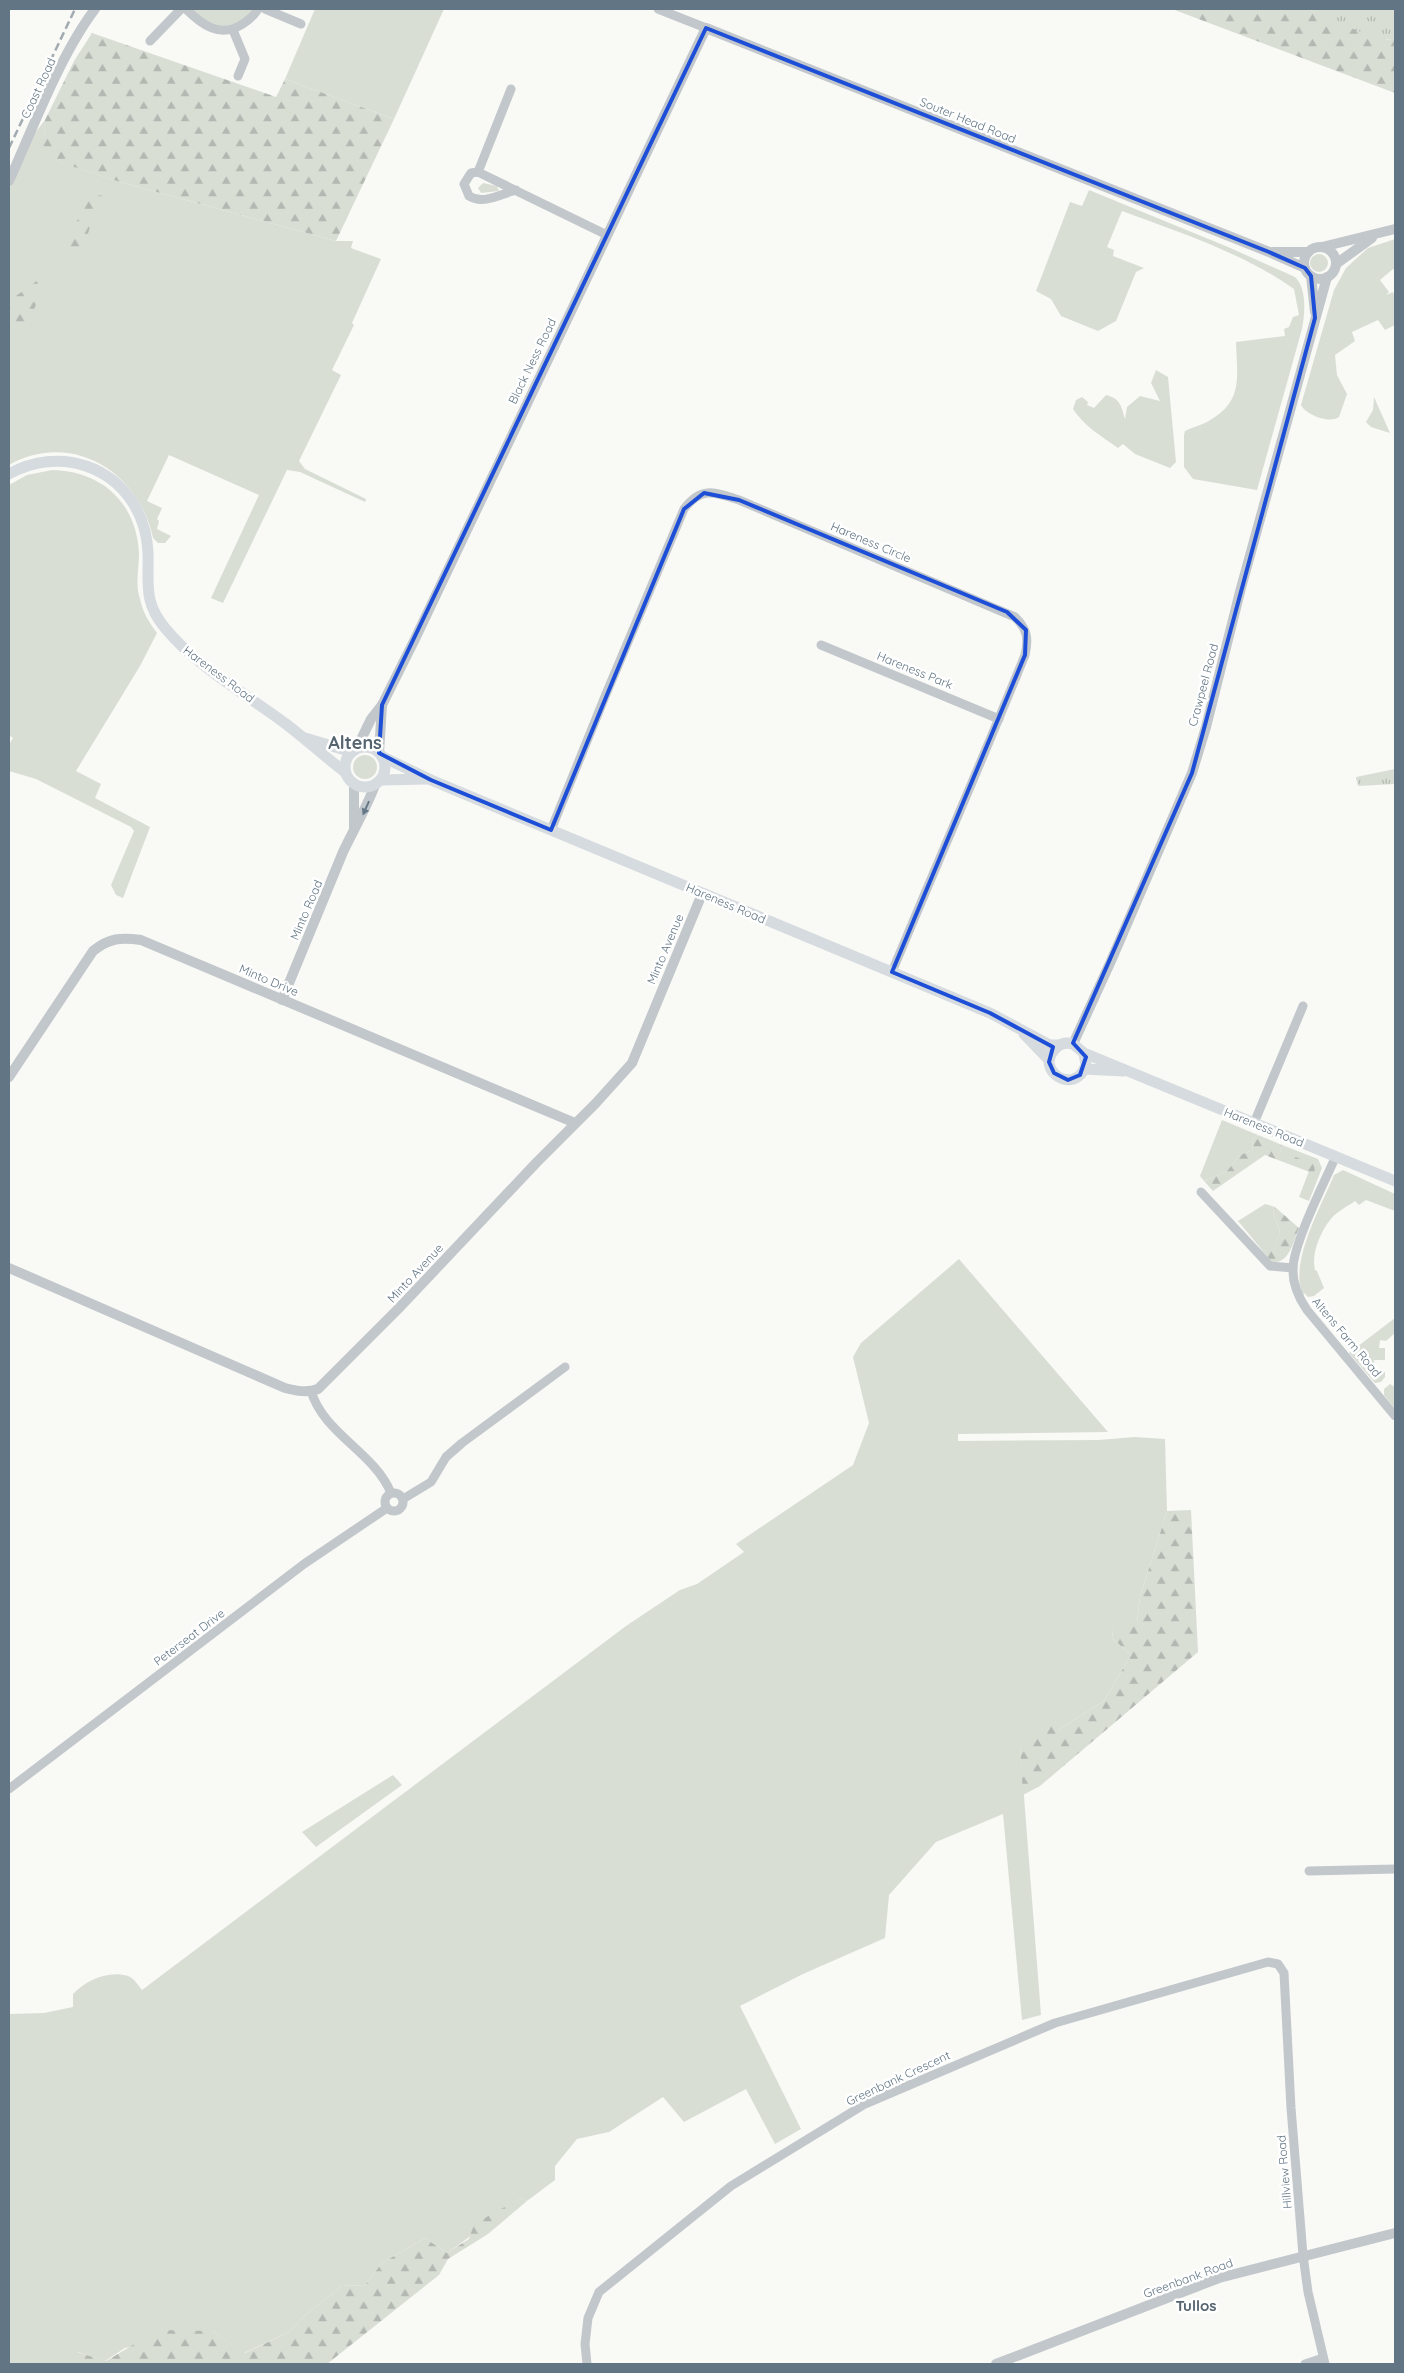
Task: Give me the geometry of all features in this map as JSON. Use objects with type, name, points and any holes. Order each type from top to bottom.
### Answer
[{"type":"main road","name":"Hareness Road","points":[[9,474],[24,466],[52,461],[66,461],[98,470],[111,478],[132,501],[140,514],[148,552],[146,585],[148,597],[154,613],[164,628],[186,650],[345,772]]},
{"type":"main road","points":[[303,738],[355,750],[369,747],[381,755],[385,771],[378,782],[365,788],[354,784],[345,772],[345,763],[355,750]]},
{"type":"main road","name":"Hareness Road","points":[[381,755],[431,780],[990,1013],[1050,1045],[1058,1045]]},
{"type":"main road","name":"Hareness Road","points":[[378,782],[431,780]]},
{"type":"main road","name":"Hareness Road","points":[[1019,1029],[1049,1060]]},
{"type":"main road","points":[[1073,1044],[1084,1053],[1086,1061],[1084,1069],[1074,1079],[1062,1079],[1052,1071],[1049,1060],[1052,1052],[1058,1045],[1073,1044]]},
{"type":"main road","name":"Hareness Road","points":[[1084,1053],[1395,1181]]},
{"type":"main road","name":"Hareness Road","points":[[1084,1069],[1133,1072]]},
{"type":"street","name":"Coast Road","points":[[9,181],[61,68],[81,29],[95,9]]},
{"type":"street","points":[[150,41],[181,9]]},
{"type":"street","points":[[186,9],[196,19],[212,29],[221,31],[233,30],[248,21],[258,9]]},
{"type":"street","points":[[265,9],[301,24]]},
{"type":"street","name":"Souter Head Road","points":[[658,9],[1269,252],[1308,272]]},
{"type":"street","name":"Black Ness Road","points":[[355,750],[371,719],[382,705],[706,28]]},
{"type":"street","points":[[233,30],[245,60],[238,76]]},
{"type":"street","points":[[478,172],[511,90]]},
{"type":"street","points":[[516,190],[491,198],[472,198],[466,192],[464,184],[471,173],[478,172],[516,190],[607,234]]},
{"type":"street","points":[[1374,236],[1336,264],[1333,272],[1327,277],[1322,279],[1308,272],[1304,260],[1308,252],[1395,229]]},
{"type":"street","points":[[1322,247],[1330,251],[1336,264]]},
{"type":"street","name":"Souter Head Road","points":[[1269,252],[1308,252]]},
{"type":"street","name":"Crawpeel Road","points":[[1308,272],[1315,318]]},
{"type":"street","name":"Crawpeel Road","points":[[1073,1044],[1192,773],[1327,277]]},
{"type":"street","name":"Hareness Circle","points":[[550,830],[684,509],[696,496],[704,493],[721,494],[740,500],[1015,617],[1026,630],[1028,643],[1025,655],[892,972]]},
{"type":"street","name":"Hareness Park","points":[[820,645],[999,718]]},
{"type":"street","name":"Black Ness Road","points":[[381,755],[382,705]]},
{"type":"street","name":"Minto Road","points":[[282,1000],[354,829],[364,813],[378,782]]},
{"type":"street","name":"Minto Road","points":[[354,784],[354,829]]},
{"type":"street","name":"Minto Avenue","points":[[311,1391],[328,1381],[596,1103],[632,1062],[702,894]]},
{"type":"street","name":"Minto Drive","points":[[9,1077],[93,951],[113,938],[124,937],[141,940],[575,1123]]},
{"type":"street","points":[[1254,1123],[1303,1006]]},
{"type":"street","name":"Altens Farm Road","points":[[1336,1156],[1297,1249],[1293,1268],[1296,1292],[1302,1303],[1395,1416]]},
{"type":"street","points":[[1201,1192],[1270,1266],[1293,1268]]},
{"type":"street","points":[[9,1268],[285,1388],[297,1391],[311,1391],[323,1415],[381,1474],[391,1493]]},
{"type":"street","points":[[403,1499],[431,1482],[446,1457],[565,1367]]},
{"type":"street","points":[[391,1493],[397,1493],[403,1499],[403,1505],[399,1510],[393,1511],[387,1508],[385,1499],[391,1493]]},
{"type":"street","name":"Peterseat Drive","points":[[9,1789],[304,1564],[387,1508]]},
{"type":"street","points":[[1309,1871],[1395,1869]]},
{"type":"street","name":"Greenbank Crescent","points":[[587,2364],[585,2344],[588,2318],[599,2292],[730,2186],[866,2104],[1055,2023],[1259,1963],[1278,1964],[1285,1976]]},
{"type":"street","name":"Hillview Road","points":[[1285,1976],[1291,2108],[1304,2255],[1308,2292],[1324,2361]]},
{"type":"street","name":"Greenbank Road","points":[[996,2364],[1219,2278],[1395,2233]]},
{"type":"street","points":[[1305,2364],[1324,2361]]},
{"type":"highlighted area","points":[[706,28],[1269,252],[1305,268],[1311,276],[1315,318],[1192,773],[1073,1043],[1086,1057],[1080,1075],[1068,1080],[1054,1073],[1049,1062],[1053,1047],[990,1013],[892,972],[1025,655],[1026,630],[1007,612],[739,500],[704,493],[684,509],[551,830],[431,780],[379,753],[382,705]]},
{"type":"green space","points":[[186,9],[258,9],[255,14],[221,31]]},
{"type":"green space","points":[[315,9],[444,9],[394,119],[285,79]]},
{"type":"green space","points":[[1172,9],[1308,9],[1388,40],[1395,40],[1395,93]]},
{"type":"green space","points":[[1308,9],[1395,9],[1395,40],[1387,40],[1365,33]]},
{"type":"green space","points":[[92,33],[276,97],[285,79],[394,119],[336,241],[120,182],[43,157],[45,120],[74,61]]},
{"type":"green space","points":[[45,120],[44,157],[120,182],[336,241],[353,241],[351,248],[381,259],[352,323],[354,325],[332,370],[341,375],[299,461],[305,469],[366,499],[365,502],[300,472],[287,470],[223,603],[211,598],[259,495],[169,455],[147,501],[162,508],[157,519],[159,521],[157,529],[171,536],[165,543],[158,543],[153,538],[145,514],[133,494],[118,477],[99,464],[79,455],[56,452],[33,455],[9,465],[9,189],[34,134]]},
{"type":"green space","points":[[483,183],[497,186],[499,191],[481,193],[478,188]]},
{"type":"green space","points":[[1089,190],[1228,247],[1295,277],[1299,282],[1304,301],[1302,329],[1257,490],[1193,479],[1184,467],[1184,435],[1185,431],[1219,414],[1233,397],[1237,378],[1236,342],[1285,336],[1284,329],[1289,327],[1293,317],[1299,315],[1294,289],[1233,254],[1122,211],[1107,247],[1114,250],[1113,256],[1144,268],[1136,272],[1116,321],[1098,331],[1061,316],[1051,299],[1036,291],[1070,202],[1082,206]]},
{"type":"green space","points":[[90,196],[103,196],[103,204],[93,220],[81,250],[66,259],[64,247],[69,232],[79,218]]},
{"type":"green space","points":[[1395,239],[1395,271],[1393,269],[1380,280],[1389,292],[1386,295],[1393,292],[1395,297],[1395,325],[1385,330],[1378,320],[1352,332],[1355,341],[1335,355],[1337,375],[1347,394],[1339,417],[1324,419],[1313,415],[1301,405],[1334,290],[1346,268],[1368,248]]},
{"type":"green space","points":[[1319,254],[1325,257],[1328,263],[1325,269],[1319,272],[1313,269],[1310,263],[1313,257]]},
{"type":"green space","points":[[38,280],[42,290],[28,324],[9,333],[9,301]]},
{"type":"green space","points":[[1156,370],[1168,377],[1176,462],[1170,468],[1135,454],[1123,444],[1118,448],[1088,426],[1073,409],[1076,400],[1082,397],[1088,402],[1087,405],[1094,408],[1106,395],[1118,401],[1125,419],[1127,407],[1140,396],[1160,401],[1151,383]]},
{"type":"green space","points":[[1374,397],[1390,433],[1371,427],[1366,422],[1373,410]]},
{"type":"green space","points":[[52,470],[86,476],[114,493],[124,505],[132,520],[137,536],[139,554],[138,588],[141,604],[157,633],[140,666],[76,771],[101,784],[95,798],[150,827],[123,898],[116,895],[111,885],[134,831],[131,827],[36,779],[9,771],[9,745],[13,738],[9,735],[9,485],[27,475]]},
{"type":"green space","points":[[365,755],[370,756],[376,762],[376,772],[370,778],[365,779],[360,778],[354,772],[353,767],[354,762],[360,756]]},
{"type":"green space","points":[[1395,769],[1395,784],[1358,786],[1356,777]]},
{"type":"green space","points":[[1222,1120],[1258,1135],[1252,1139],[1253,1150],[1240,1155],[1227,1171],[1204,1181],[1200,1176]]},
{"type":"green space","points":[[1258,1135],[1282,1145],[1280,1151],[1314,1164],[1315,1174],[1265,1155],[1213,1191],[1204,1181],[1227,1171],[1240,1155],[1253,1150],[1252,1139]]},
{"type":"green space","points":[[1282,1145],[1318,1159],[1322,1168],[1309,1201],[1299,1197],[1309,1171],[1315,1173],[1280,1151]]},
{"type":"green space","points":[[1343,1170],[1395,1194],[1395,1211],[1366,1200],[1359,1205],[1355,1201],[1333,1217],[1326,1225],[1320,1237],[1314,1257],[1315,1270],[1324,1288],[1314,1296],[1308,1297],[1304,1293],[1303,1295],[1300,1282],[1303,1251],[1334,1175]]},
{"type":"green space","points":[[1265,1204],[1275,1207],[1273,1213],[1280,1232],[1274,1252],[1262,1250],[1238,1221]]},
{"type":"green space","points":[[1275,1207],[1299,1228],[1287,1256],[1278,1262],[1272,1262],[1262,1250],[1274,1251],[1280,1232],[1273,1213]]},
{"type":"green space","points":[[959,1259],[1108,1432],[958,1434],[958,1441],[1098,1440],[1135,1437],[1165,1439],[1167,1511],[1140,1597],[1137,1623],[1114,1624],[1112,1638],[1131,1655],[1104,1701],[1058,1730],[1020,1745],[1041,2015],[1022,2020],[1003,1814],[936,1842],[889,1895],[885,1938],[803,1974],[740,2006],[801,2129],[775,2144],[746,2089],[684,2122],[663,2097],[609,2132],[577,2139],[555,2166],[555,2180],[527,2201],[521,2198],[511,2204],[447,2253],[425,2238],[382,2263],[365,2285],[342,2286],[304,2316],[289,2332],[244,2353],[212,2331],[125,2348],[105,2361],[78,2352],[75,2364],[9,2364],[9,2014],[44,2013],[73,2007],[73,1994],[78,1989],[84,1984],[106,1975],[121,1974],[128,1976],[142,1990],[626,1626],[680,1590],[697,1584],[744,1552],[736,1544],[853,1465],[869,1423],[853,1357],[861,1343]]},
{"type":"green space","points":[[1395,1318],[1395,1333],[1386,1341],[1380,1340],[1379,1348],[1385,1348],[1385,1360],[1374,1360],[1375,1372],[1385,1372],[1385,1377],[1381,1382],[1375,1383],[1349,1353]]},
{"type":"green space","points":[[1390,1384],[1395,1387],[1395,1409],[1384,1395],[1384,1389]]},
{"type":"green space","points":[[1191,1510],[1198,1652],[1040,1786],[1023,1795],[1020,1745],[1045,1722],[1058,1730],[1104,1701],[1131,1655],[1112,1638],[1114,1623],[1137,1623],[1140,1597],[1167,1511]]},
{"type":"green space","points":[[393,1775],[402,1785],[316,1847],[302,1832]]},
{"type":"green space","points":[[521,2198],[527,2201],[488,2234],[448,2259],[439,2275],[327,2364],[73,2363],[77,2352],[106,2361],[158,2330],[212,2331],[245,2353],[289,2332],[304,2316],[342,2286],[365,2285],[382,2263],[425,2238],[447,2253],[469,2239],[474,2224]]},
{"type":"railway","points":[[9,148],[75,9]]},
{"type":"district","name":"Altens","points":[[355,742]]},
{"type":"district","name":"Tullos","points":[[1196,2305]]}]
